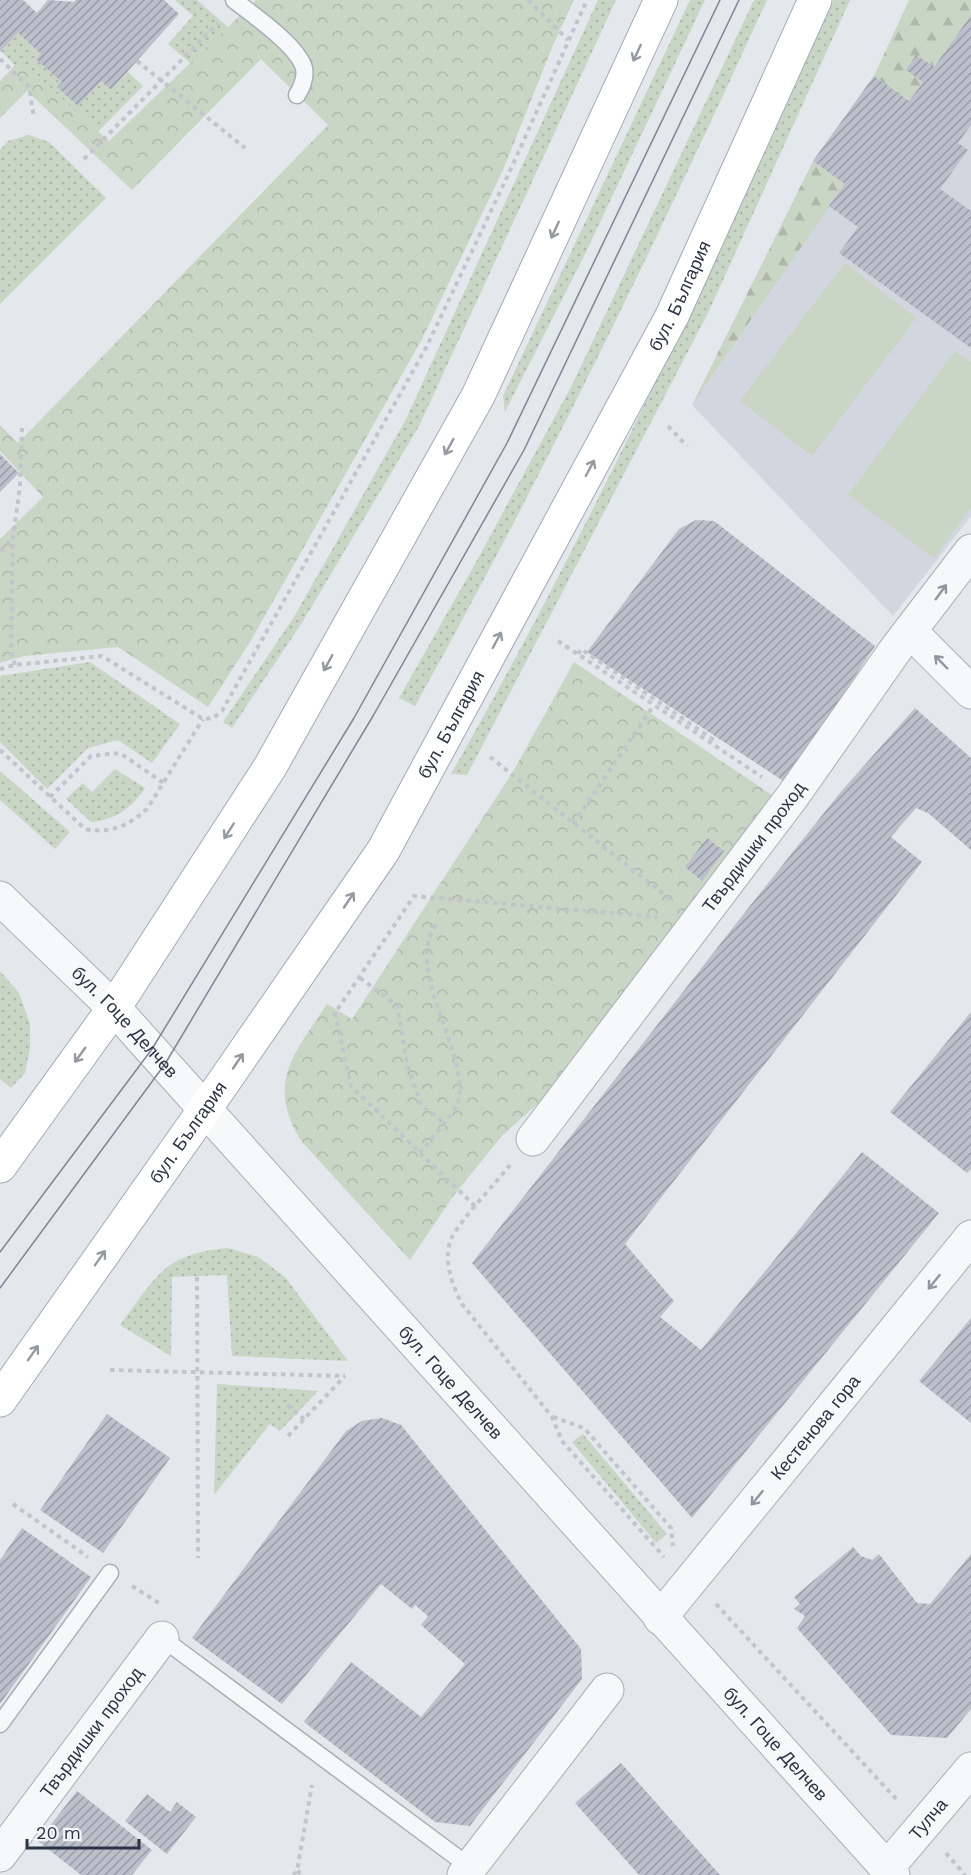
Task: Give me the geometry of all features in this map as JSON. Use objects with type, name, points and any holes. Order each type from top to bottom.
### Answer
[{"type":"main road","points":[[0,1166],[114,1008],[270,767],[478,396],[661,0]]},
{"type":"main road","name":"бул. България","points":[[0,1400],[205,1109],[383,850],[672,316],[815,0]]},
{"type":"street","name":"Твърдишки проход","points":[[525,1148],[792,797],[910,631],[971,551]]},
{"type":"street","points":[[910,631],[971,692]]},
{"type":"street","name":"бул. Гоце Делчев","points":[[0,898],[114,1008],[890,1872]]},
{"type":"street","name":"Кестенова гора","points":[[660,1618],[683,1571],[971,1237]]},
{"type":"street","name":"Твърдишки проход","points":[[0,1855],[164,1622]]},
{"type":"street","points":[[467,1871],[607,1690]]},
{"type":"street","name":"Тулча","points":[[890,1872],[922,1827],[971,1769]]},
{"type":"lane","points":[[234,0],[296,53],[304,69],[303,84],[297,95]]},
{"type":"lane","points":[[0,1724],[110,1573]]},
{"type":"lane","points":[[164,1622],[467,1871]]},
{"type":"path","points":[[528,0],[568,40]]},
{"type":"path","points":[[0,669],[15,665],[102,656],[203,719],[213,717],[222,711],[427,346],[510,173],[587,0]]},
{"type":"path","points":[[84,159],[224,17]]},
{"type":"path","points":[[0,59],[29,87],[34,118]]},
{"type":"path","points":[[137,61],[245,148]]},
{"type":"path","points":[[668,426],[687,446]]},
{"type":"path","points":[[15,665],[11,651],[13,538],[20,486],[22,428]]},
{"type":"path","points":[[0,551],[13,538]]},
{"type":"path","points":[[558,641],[792,797]]},
{"type":"path","points":[[578,654],[581,649],[714,740],[711,743]]},
{"type":"path","points":[[573,824],[654,705]]},
{"type":"path","points":[[0,750],[84,829],[116,830],[134,820],[147,809],[165,784],[203,719]]},
{"type":"path","points":[[50,797],[92,756],[120,753],[165,784]]},
{"type":"path","points":[[490,758],[697,921]]},
{"type":"path","points":[[476,1207],[351,1086],[335,1013],[414,896],[697,921]]},
{"type":"path","points":[[420,1153],[456,1107],[460,1089],[434,994],[426,947],[430,934],[436,926]]},
{"type":"path","points":[[360,978],[398,1005],[407,1064],[421,1105],[443,1122]]},
{"type":"path","points":[[525,1148],[452,1238],[448,1255],[454,1289],[462,1304],[552,1417],[562,1442],[659,1554],[683,1571],[965,1875]]},
{"type":"path","points":[[197,1276],[198,1558]]},
{"type":"path","points":[[110,1370],[345,1376],[288,1436]]},
{"type":"path","points":[[287,1405],[304,1419]]},
{"type":"path","points":[[552,1417],[584,1428],[671,1528],[683,1571]]},
{"type":"path","points":[[13,1504],[110,1573],[164,1622]]},
{"type":"path","points":[[293,1875],[297,1870],[312,1787]]},
{"type":"path","points":[[297,1870],[303,1875]]},
{"type":"shaded area","points":[[971,15],[971,516],[893,616],[692,405],[829,206],[813,161],[874,76],[909,101]]},
{"type":"green space","points":[[175,0],[197,0],[253,49],[219,88],[168,44],[193,16]]},
{"type":"green space","points":[[256,0],[574,0],[554,43],[503,170],[421,341],[250,642],[208,707],[118,647],[24,656],[0,663],[0,539],[43,497],[0,451],[0,425],[18,443],[328,125],[261,59],[132,190],[27,91],[0,118],[0,81],[20,60],[109,141]]},
{"type":"green space","points":[[598,0],[616,0],[419,426],[303,621],[232,728],[223,722],[294,617],[406,419]]},
{"type":"green space","points":[[690,0],[705,0],[586,252],[505,412],[503,396]]},
{"type":"green space","points":[[754,0],[767,0],[684,179],[554,445],[415,706],[399,698],[572,385]]},
{"type":"green space","points":[[834,0],[850,0],[709,311],[467,775],[451,774],[504,680],[651,391]]},
{"type":"green space","points":[[909,0],[971,0],[971,15],[909,101],[874,76]]},
{"type":"green space","points":[[18,33],[41,54],[36,59],[101,81],[111,90],[128,72],[143,86],[85,145],[1,51]]},
{"type":"green space","points":[[29,135],[49,142],[106,198],[0,304],[0,150],[8,141]]},
{"type":"green space","points":[[813,161],[845,184],[692,405]]},
{"type":"green space","points":[[845,263],[916,318],[812,456],[740,401]]},
{"type":"green space","points":[[955,351],[971,362],[971,508],[934,558],[848,495]]},
{"type":"green space","points":[[90,662],[180,724],[152,763],[118,740],[88,748],[47,789],[0,742],[0,676]]},
{"type":"green space","points":[[574,662],[775,797],[544,1098],[502,1136],[454,1195],[410,1260],[302,1142],[291,1121],[286,1103],[285,1086],[288,1070],[304,1038],[327,1004],[352,1019],[514,770]]},
{"type":"green space","points":[[115,769],[145,788],[122,812],[108,819],[91,822],[66,799],[83,783],[92,792]]},
{"type":"green space","points":[[0,771],[70,832],[55,849],[0,800]]},
{"type":"green space","points":[[0,971],[19,993],[30,1024],[30,1048],[25,1073],[11,1088],[0,1079]]},
{"type":"green space","points":[[228,1248],[258,1257],[285,1277],[348,1361],[232,1356],[227,1275],[172,1277],[171,1356],[120,1325],[153,1281],[175,1262],[206,1251]]},
{"type":"green space","points":[[217,1384],[318,1391],[280,1431],[270,1424],[214,1495]]},
{"type":"green space","points":[[583,1434],[667,1534],[656,1543],[572,1442]]},
{"type":"building","points":[[0,0],[23,0],[37,13],[48,0],[74,2],[76,0],[164,0],[179,14],[111,90],[101,81],[78,106],[57,87],[62,82],[36,59],[41,54],[18,33],[0,52]]},
{"type":"building","points":[[971,15],[971,125],[958,143],[968,150],[940,189],[971,211],[971,348],[839,253],[858,227],[829,206],[845,184],[813,161],[874,76],[909,101],[923,82],[906,70],[916,55],[934,67]]},
{"type":"building","points":[[0,454],[19,473],[0,492]]},
{"type":"building","points":[[696,520],[714,521],[875,646],[785,782],[587,652],[679,529]]},
{"type":"building","points":[[915,708],[971,758],[971,850],[928,813],[916,808],[891,837],[922,862],[625,1244],[674,1301],[660,1317],[701,1350],[862,1152],[939,1213],[692,1518],[472,1263],[839,794]]},
{"type":"building","points":[[707,838],[724,851],[702,881],[685,867]]},
{"type":"building","points":[[971,1012],[971,1169],[967,1173],[890,1112]]},
{"type":"building","points":[[971,1318],[971,1423],[919,1381]]},
{"type":"building","points":[[107,1414],[170,1458],[103,1553],[40,1510]]},
{"type":"building","points":[[382,1418],[401,1425],[581,1649],[582,1679],[470,1826],[435,1822],[304,1722],[351,1662],[421,1717],[465,1664],[421,1625],[428,1616],[415,1605],[412,1609],[381,1584],[282,1704],[192,1638],[346,1431],[362,1421]]},
{"type":"building","points":[[22,1528],[91,1577],[0,1704],[0,1560]]},
{"type":"building","points":[[853,1547],[861,1556],[872,1560],[879,1554],[917,1603],[930,1604],[971,1554],[971,1709],[947,1738],[891,1735],[797,1628],[805,1616],[794,1609],[800,1604],[794,1597]]},
{"type":"building","points":[[621,1763],[720,1875],[639,1875],[575,1803]]},
{"type":"building","points":[[77,1791],[152,1850],[132,1875],[81,1875],[38,1841]]},
{"type":"building","points":[[147,1794],[170,1812],[177,1802],[196,1817],[167,1854],[125,1821]]},
{"type":"tram line","points":[[0,1252],[152,1049],[354,718],[507,443],[720,0]]},
{"type":"tram line","points":[[0,1288],[165,1064],[373,716],[524,450],[739,0]]}]
